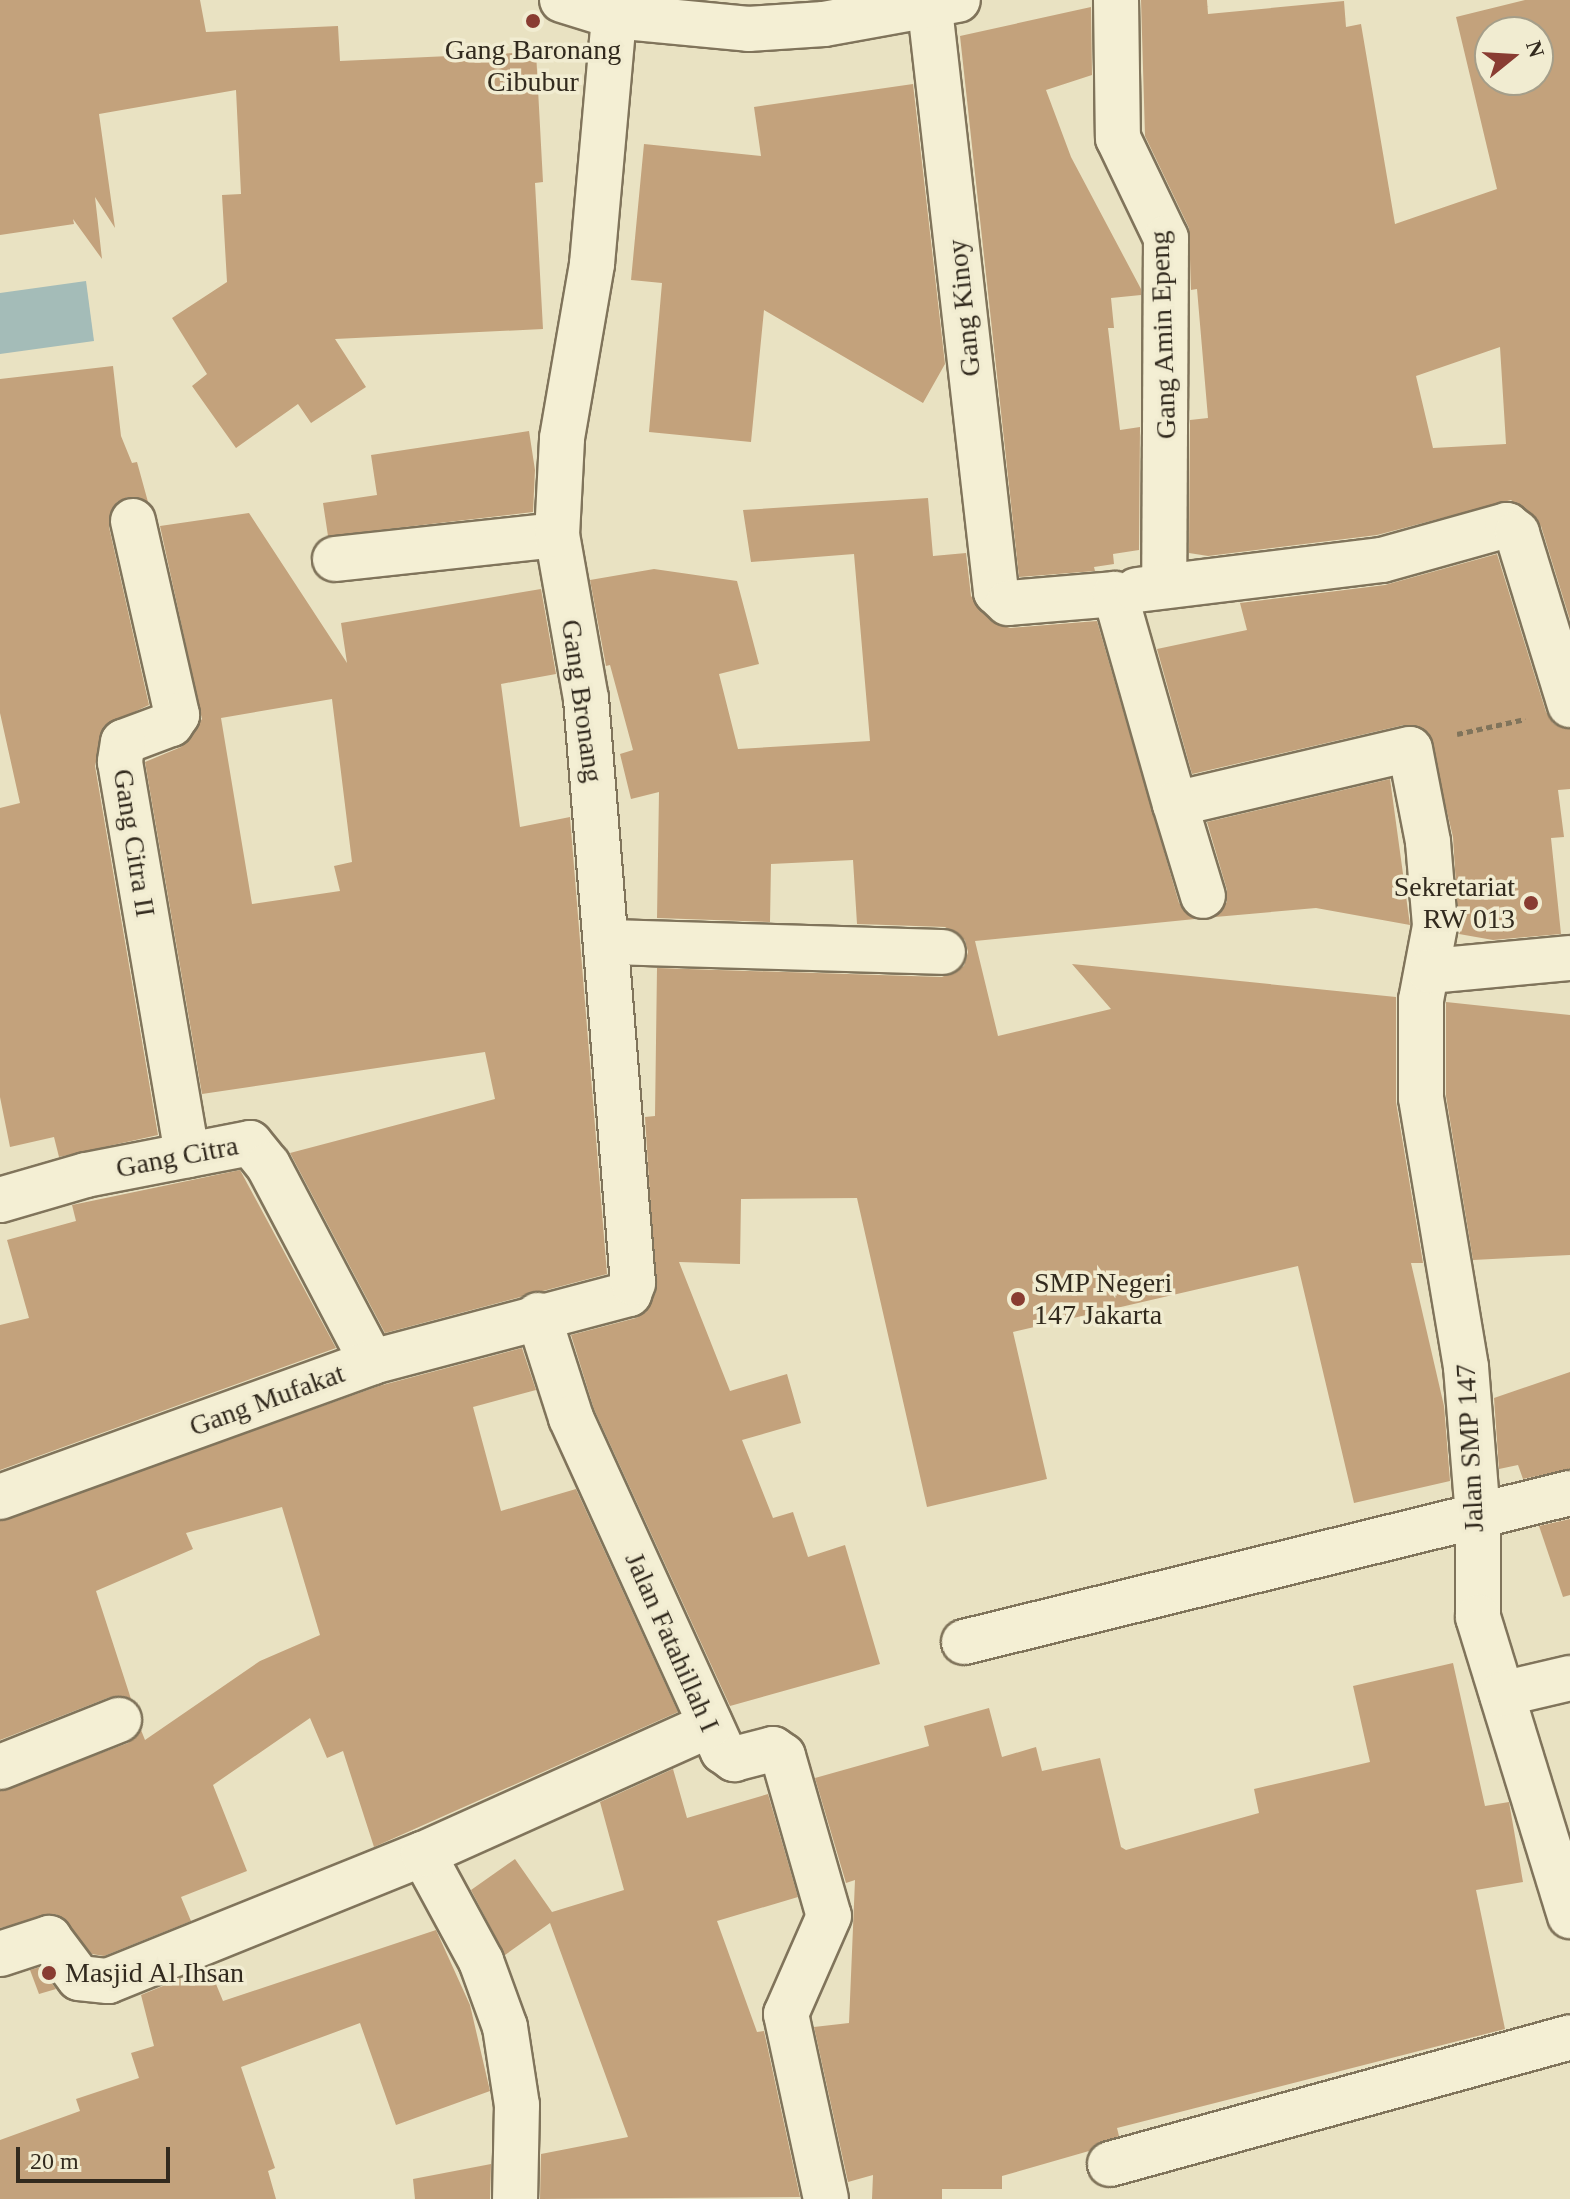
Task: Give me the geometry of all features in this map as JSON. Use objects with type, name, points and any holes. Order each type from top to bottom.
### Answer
[{"type":"street","points":[[562,0],[614,16],[748,29],[939,2]]},
{"type":"street","name":"Gang Amin Epeng","points":[[1116,0],[1115,123],[1123,157],[1160,217],[1166,238],[1164,585]]},
{"type":"street","name":"Gang Kinoy","points":[[939,2],[992,583],[1008,603],[1115,594]]},
{"type":"street","name":"Gang Bronang","points":[[538,1315],[618,1300],[629,1294],[633,1283],[606,983],[607,942],[586,699],[557,535],[562,438],[592,264],[614,16]]},
{"type":"street","name":"Gang Citra II","points":[[133,521],[177,715],[171,724],[127,739],[119,755],[187,1155]]},
{"type":"street","points":[[1203,896],[1115,594],[1164,585],[1382,560],[1507,525],[1517,533],[1570,705]]},
{"type":"street","points":[[335,559],[557,535]]},
{"type":"street","points":[[1175,804],[1410,749]]},
{"type":"street","name":"Jalan SMP 147","points":[[1410,749],[1428,842],[1435,926],[1430,971],[1421,1000],[1421,1098],[1460,1318],[1478,1515],[1478,1617],[1570,1916]]},
{"type":"street","points":[[607,942],[943,952]]},
{"type":"street","points":[[1430,971],[1570,958]]},
{"type":"street","name":"Gang Citra","points":[[0,1200],[240,1142],[254,1145],[372,1362]]},
{"type":"street","name":"Gang Mufakat","points":[[0,1497],[372,1362],[538,1315]]},
{"type":"street","name":"Jalan Fatahillah I","points":[[538,1315],[571,1418],[710,1725],[729,1757],[773,1749],[783,1756],[829,1916],[786,2014],[826,2199]]},
{"type":"street","points":[[964,1642],[1570,1493]]},
{"type":"street","points":[[1502,1694],[1570,1678]]},
{"type":"street","points":[[0,1767],[119,1720]]},
{"type":"street","points":[[0,1954],[49,1938],[58,1943],[79,1978],[108,1981],[423,1854],[710,1725]]},
{"type":"street","points":[[423,1854],[481,1961],[505,2027],[517,2105],[515,2199]]},
{"type":"street","points":[[1110,2164],[1570,2037]]},
{"type":"path","points":[[1410,749],[1528,718]]},
{"type":"water","points":[[86,281],[94,341],[0,354],[0,293]]},
{"type":"building","points":[[0,0],[200,0],[206,32],[338,26],[340,61],[536,52],[543,182],[535,183],[543,329],[335,339],[366,387],[311,423],[298,404],[236,448],[192,386],[207,374],[172,318],[227,282],[222,195],[241,194],[236,90],[99,114],[115,228],[95,197],[102,259],[73,219],[74,224],[0,235]]},
{"type":"building","points":[[1141,0],[1207,0],[1208,14],[1344,1],[1346,27],[1361,24],[1395,224],[1497,189],[1475,96],[1554,96],[1554,16],[1474,16],[1474,93],[1456,17],[1525,0],[1570,0],[1570,620],[1541,526],[1511,500],[1377,535],[1208,556],[1189,553],[1190,420],[1208,418],[1197,289],[1191,290],[1189,228],[1145,136]],"holes":[[[1500,347],[1506,444],[1433,448],[1416,376]]]},
{"type":"building","points":[[1091,7],[1092,75],[1046,90],[1071,157],[1141,289],[1141,295],[1111,298],[1114,328],[1108,328],[1120,430],[1140,427],[1139,550],[1113,554],[1114,564],[1094,567],[1095,571],[1019,577],[960,36]]},
{"type":"building","points":[[913,84],[945,364],[923,403],[764,310],[751,442],[649,432],[662,283],[631,280],[644,144],[761,156],[754,107]]},
{"type":"building","points":[[113,366],[121,436],[132,463],[137,462],[148,502],[128,497],[117,502],[109,527],[149,705],[104,726],[95,766],[158,1135],[59,1157],[54,1137],[10,1147],[0,1097],[0,808],[20,803],[0,713],[0,379]]},
{"type":"building","points":[[529,431],[535,470],[533,512],[328,536],[323,503],[377,495],[371,455]]},
{"type":"building","points":[[928,498],[933,556],[966,553],[971,596],[992,622],[1010,628],[1097,621],[1179,903],[1195,919],[975,941],[998,1036],[1111,1009],[1072,964],[1396,997],[1396,1102],[1423,1263],[1411,1263],[1444,1406],[1450,1481],[1354,1503],[1298,1266],[1013,1332],[1047,1479],[927,1507],[857,1198],[741,1199],[740,1264],[679,1262],[730,1391],[787,1374],[801,1423],[742,1440],[773,1518],[793,1512],[808,1557],[845,1545],[880,1664],[730,1706],[594,1409],[571,1335],[636,1318],[646,1312],[656,1292],[645,1117],[655,1116],[657,968],[942,977],[964,966],[968,952],[965,940],[945,927],[857,924],[853,860],[771,864],[770,922],[657,918],[659,792],[631,799],[620,754],[633,750],[610,665],[606,666],[590,580],[654,569],[737,581],[759,664],[719,674],[738,749],[870,741],[854,554],[751,562],[743,510]]},
{"type":"building","points":[[249,513],[347,663],[341,623],[541,589],[556,674],[501,684],[520,827],[570,817],[607,1274],[385,1333],[290,1153],[495,1099],[485,1052],[202,1094],[145,762],[181,747],[202,719],[160,526]],"holes":[[[332,699],[352,862],[334,866],[340,891],[252,904],[221,718]]]},
{"type":"building","points":[[1497,554],[1546,712],[1554,724],[1570,729],[1570,789],[1558,790],[1564,837],[1551,838],[1561,934],[1493,940],[1459,934],[1453,837],[1428,732],[1404,725],[1192,774],[1157,649],[1247,630],[1240,603],[1385,585]]},
{"type":"building","points":[[1390,779],[1410,925],[1316,908],[1215,917],[1227,902],[1227,890],[1207,822]]},
{"type":"building","points":[[1446,1002],[1570,1015],[1570,1255],[1473,1260],[1446,1096]]},
{"type":"building","points":[[240,1170],[336,1348],[0,1470],[0,1325],[29,1318],[7,1240],[76,1221],[72,1205]]},
{"type":"building","points":[[522,1348],[536,1390],[473,1407],[501,1511],[576,1489],[678,1712],[374,1847],[343,1751],[327,1758],[310,1718],[213,1785],[247,1871],[181,1897],[191,1921],[104,1956],[92,1954],[56,1914],[0,1928],[0,1791],[128,1743],[141,1730],[145,1740],[260,1661],[320,1635],[282,1507],[186,1533],[193,1549],[96,1591],[131,1699],[110,1697],[0,1740],[0,1521],[379,1386]]},
{"type":"building","points":[[1570,1372],[1570,1469],[1523,1479],[1518,1465],[1499,1469],[1494,1398]]},
{"type":"building","points":[[1570,1519],[1570,1595],[1563,1597],[1539,1526]]},
{"type":"building","points":[[1453,1663],[1485,1806],[1509,1802],[1523,1882],[1476,1890],[1505,2029],[1117,2128],[1119,2136],[1089,2151],[1002,2176],[1002,2189],[942,2189],[942,2199],[872,2199],[873,2175],[848,2182],[814,2027],[849,2023],[855,1880],[846,1883],[815,1778],[929,1746],[924,1726],[989,1708],[1002,1757],[1036,1747],[1042,1771],[1100,1758],[1121,1847],[1126,1850],[1259,1813],[1254,1789],[1370,1762],[1353,1686]]},
{"type":"building","points":[[673,1769],[687,1818],[768,1794],[798,1897],[717,1921],[757,2032],[764,2031],[800,2197],[540,2199],[541,2154],[628,2137],[550,1923],[505,1955],[471,1890],[515,1859],[552,1912],[624,1890],[600,1802]]},
{"type":"building","points":[[436,1930],[470,2005],[490,2091],[396,2125],[360,2023],[241,2067],[275,2168],[268,2171],[276,2199],[0,2199],[0,2140],[80,2111],[76,2099],[139,2078],[131,2053],[154,2046],[141,1995],[209,1967],[223,2001]]},
{"type":"building","points":[[40,1967],[56,1989],[39,1994],[30,1970]]},
{"type":"building","points":[[491,2164],[490,2199],[415,2199],[413,2179]]},
{"type":"place","name":"Gang Baronang Cibubur","points":[[533,21]]},
{"type":"place","name":"Sekretariat RW 013","points":[[1531,903]]},
{"type":"place","name":"SMP Negeri 147 Jakarta","points":[[1018,1299]]},
{"type":"place","name":"Masjid Al Ihsan","points":[[49,1973]]}]
